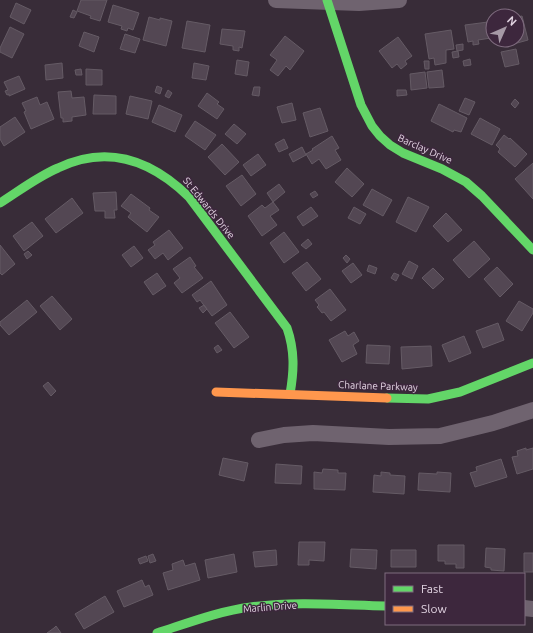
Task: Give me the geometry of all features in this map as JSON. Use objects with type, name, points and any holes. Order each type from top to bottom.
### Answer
[{"type":"street","points":[[276,0],[359,3],[399,0]]},
{"type":"street","name":"Barclay Drive","points":[[327,1],[361,105],[372,126],[380,136],[390,145],[403,153],[442,169],[466,182],[482,196],[533,250]]},
{"type":"street","name":"St Edwards Drive","points":[[0,203],[54,170],[90,158],[118,158],[134,161],[148,166],[168,177],[189,197],[287,328],[294,349],[295,360],[290,394]]},
{"type":"street","name":"Charlane Parkway","points":[[216,392],[408,400],[428,399],[460,392],[533,364]]},
{"type":"street","points":[[259,440],[284,435],[314,433],[403,437],[440,436],[493,423],[533,410]]},
{"type":"street","name":"Marlin Drive","points":[[157,633],[216,614],[251,607],[286,604],[385,606]]},
{"type":"building","points":[[81,0],[107,0],[100,21],[90,18],[91,16],[77,11]]},
{"type":"building","points":[[16,3],[31,10],[24,24],[10,17]]},
{"type":"building","points":[[113,5],[139,13],[133,30],[128,28],[127,31],[121,29],[122,26],[108,22]]},
{"type":"building","points":[[73,10],[77,12],[74,18],[70,17]]},
{"type":"building","points":[[149,17],[172,21],[166,46],[143,40]]},
{"type":"building","points":[[187,21],[210,25],[205,52],[182,48]]},
{"type":"building","points":[[485,22],[485,39],[478,40],[479,44],[473,45],[473,41],[468,42],[465,25]]},
{"type":"building","points":[[10,27],[24,34],[12,58],[0,52],[0,48]]},
{"type":"building","points":[[525,28],[528,40],[525,41]]},
{"type":"building","points":[[222,29],[245,31],[242,48],[239,47],[239,51],[233,50],[233,46],[220,44]]},
{"type":"building","points":[[451,30],[454,49],[446,50],[446,63],[435,65],[434,58],[429,59],[425,34]]},
{"type":"building","points":[[84,32],[99,37],[94,52],[79,46]]},
{"type":"building","points":[[125,34],[140,39],[135,53],[120,49]]},
{"type":"building","points":[[285,36],[304,51],[290,70],[286,66],[278,76],[270,70],[277,60],[270,55]]},
{"type":"building","points":[[398,37],[412,56],[405,61],[407,64],[401,69],[397,64],[392,68],[379,51]]},
{"type":"building","points":[[463,44],[463,50],[457,51],[456,45]]},
{"type":"building","points":[[516,49],[519,64],[505,67],[501,52]]},
{"type":"building","points":[[458,51],[459,57],[453,58],[452,52]]},
{"type":"building","points":[[470,59],[471,65],[464,66],[463,61]]},
{"type":"building","points":[[237,60],[249,62],[247,76],[235,74]]},
{"type":"building","points":[[424,61],[429,61],[429,69],[425,69]]},
{"type":"building","points":[[62,63],[63,78],[46,80],[45,65]]},
{"type":"building","points":[[194,63],[209,66],[206,80],[192,78]]},
{"type":"building","points":[[81,69],[82,75],[76,75],[75,70]]},
{"type":"building","points":[[86,69],[102,70],[102,85],[86,85]]},
{"type":"building","points":[[442,70],[444,87],[429,88],[427,72]]},
{"type":"building","points":[[425,72],[427,88],[411,90],[410,74]]},
{"type":"building","points":[[19,76],[25,89],[9,96],[9,94],[7,95],[5,91],[8,90],[4,82]]},
{"type":"building","points":[[157,86],[162,88],[160,94],[155,92]]},
{"type":"building","points":[[254,87],[260,87],[259,96],[252,95]]},
{"type":"building","points":[[168,90],[172,93],[169,98],[165,96]]},
{"type":"building","points":[[397,90],[406,90],[407,95],[397,96]]},
{"type":"building","points":[[71,91],[72,98],[84,97],[86,115],[72,117],[72,121],[63,122],[63,118],[61,118],[58,92]]},
{"type":"building","points":[[207,93],[219,102],[217,104],[224,109],[217,119],[198,106]]},
{"type":"building","points":[[94,95],[116,96],[116,114],[93,114]]},
{"type":"building","points":[[130,96],[152,101],[148,119],[126,114]]},
{"type":"building","points":[[37,97],[40,105],[47,102],[54,119],[31,129],[22,103]]},
{"type":"building","points":[[465,98],[475,102],[469,115],[459,111]]},
{"type":"building","points":[[515,99],[519,103],[515,108],[511,104]]},
{"type":"building","points":[[292,103],[296,120],[282,123],[277,107]]},
{"type":"building","points":[[439,104],[467,118],[461,132],[454,130],[453,132],[431,121]]},
{"type":"building","points":[[159,105],[182,115],[175,132],[152,122]]},
{"type":"building","points":[[320,108],[328,131],[310,137],[303,113]]},
{"type":"building","points":[[15,117],[25,132],[4,146],[0,139],[0,127]]},
{"type":"building","points":[[480,118],[500,129],[492,145],[471,134]]},
{"type":"building","points":[[195,121],[216,135],[205,150],[185,136]]},
{"type":"building","points":[[234,124],[246,134],[237,144],[225,134]]},
{"type":"building","points":[[504,135],[509,139],[510,138],[527,154],[515,167],[498,152],[500,149],[496,145]]},
{"type":"building","points":[[332,136],[339,148],[335,150],[341,160],[326,169],[319,159],[312,164],[306,154]]},
{"type":"building","points":[[284,139],[288,148],[279,152],[275,144]]},
{"type":"building","points":[[222,144],[239,162],[225,175],[208,157]]},
{"type":"building","points":[[302,147],[306,155],[293,162],[289,154]]},
{"type":"building","points":[[258,154],[266,165],[251,176],[243,165]]},
{"type":"building","points":[[533,163],[533,199],[515,179]]},
{"type":"building","points":[[347,168],[364,184],[352,197],[335,182]]},
{"type":"building","points":[[242,175],[256,194],[241,206],[226,186]]},
{"type":"building","points":[[279,184],[285,192],[273,202],[267,193]]},
{"type":"building","points":[[372,189],[392,200],[383,216],[363,205]]},
{"type":"building","points":[[315,191],[318,195],[313,198],[310,194]]},
{"type":"building","points":[[116,192],[117,210],[114,210],[115,218],[105,218],[105,211],[95,211],[93,193]]},
{"type":"building","points":[[131,194],[150,208],[149,210],[159,217],[147,232],[128,217],[131,213],[121,206]]},
{"type":"building","points":[[408,197],[429,207],[416,232],[396,222]]},
{"type":"building","points":[[72,198],[83,213],[56,233],[45,219]]},
{"type":"building","points":[[273,202],[279,210],[270,216],[277,225],[262,236],[248,216],[262,205],[265,208]]},
{"type":"building","points":[[311,207],[318,216],[303,226],[297,217]]},
{"type":"building","points":[[354,207],[366,214],[360,224],[348,218]]},
{"type":"building","points":[[446,213],[462,230],[448,242],[433,226]]},
{"type":"building","points":[[32,222],[43,236],[24,251],[13,236]]},
{"type":"building","points":[[169,230],[183,248],[168,260],[163,253],[155,259],[148,250],[155,245],[153,242]]},
{"type":"building","points":[[284,232],[299,252],[284,263],[270,243]]},
{"type":"building","points":[[308,239],[312,244],[306,249],[301,245]]},
{"type":"building","points":[[474,241],[490,259],[469,278],[453,260]]},
{"type":"building","points":[[0,245],[15,264],[2,275],[0,273]]},
{"type":"building","points":[[134,246],[143,258],[131,267],[122,255]]},
{"type":"building","points":[[28,251],[32,255],[27,259],[24,254]]},
{"type":"building","points":[[346,255],[350,259],[347,263],[343,258]]},
{"type":"building","points":[[190,257],[196,266],[194,267],[203,278],[182,293],[174,283],[180,278],[173,269]]},
{"type":"building","points":[[409,261],[418,266],[412,279],[402,274]]},
{"type":"building","points":[[307,262],[321,279],[306,291],[292,273]]},
{"type":"building","points":[[353,263],[362,275],[351,283],[342,271]]},
{"type":"building","points":[[369,265],[377,268],[375,274],[367,271]]},
{"type":"building","points":[[497,267],[513,284],[500,297],[484,279]]},
{"type":"building","points":[[433,268],[444,279],[433,289],[422,278]]},
{"type":"building","points":[[157,273],[166,286],[153,295],[144,282]]},
{"type":"building","points":[[394,273],[399,275],[396,281],[391,278]]},
{"type":"building","points":[[211,281],[227,305],[212,316],[200,300],[197,302],[192,295]]},
{"type":"building","points":[[330,289],[346,310],[331,321],[324,312],[322,313],[317,307],[319,305],[315,300]]},
{"type":"building","points":[[52,296],[72,319],[60,330],[40,306]]},
{"type":"building","points":[[27,300],[37,312],[9,335],[0,325],[0,322]]},
{"type":"building","points":[[519,301],[533,309],[533,313],[522,331],[506,321]]},
{"type":"building","points":[[204,305],[207,309],[203,313],[199,308]]},
{"type":"building","points":[[230,312],[249,337],[234,348],[215,323]]},
{"type":"building","points":[[498,323],[504,340],[483,348],[476,331]]},
{"type":"building","points":[[345,331],[348,336],[354,332],[359,341],[353,345],[357,354],[342,362],[329,340]]},
{"type":"building","points":[[464,336],[471,353],[449,362],[442,345]]},
{"type":"building","points":[[218,345],[222,350],[217,353],[214,348]]},
{"type":"building","points":[[367,345],[390,346],[389,364],[366,363]]},
{"type":"building","points":[[431,346],[432,366],[402,369],[401,347]]},
{"type":"building","points":[[48,382],[56,391],[51,396],[43,386]]},
{"type":"building","points":[[526,448],[526,450],[533,448],[533,469],[517,474],[512,457],[518,456],[517,451]]},
{"type":"building","points":[[223,458],[248,463],[244,481],[219,475]]},
{"type":"building","points":[[501,459],[507,477],[475,487],[470,473],[477,471],[476,467]]},
{"type":"building","points":[[276,464],[302,466],[301,484],[275,483]]},
{"type":"building","points":[[323,469],[338,470],[338,473],[346,473],[345,490],[314,489],[314,472],[322,473]]},
{"type":"building","points":[[381,472],[390,473],[390,475],[405,476],[404,494],[373,492],[374,475],[381,476]]},
{"type":"building","points":[[437,472],[451,473],[450,492],[418,490],[419,473],[437,474]]},
{"type":"building","points":[[299,542],[325,542],[324,561],[309,560],[309,565],[298,565]]},
{"type":"building","points":[[438,545],[464,545],[464,568],[456,568],[456,564],[445,564],[445,561],[438,561]]},
{"type":"building","points":[[486,548],[505,549],[504,571],[491,570],[491,568],[485,567]]},
{"type":"building","points":[[351,549],[377,550],[376,569],[350,567]]},
{"type":"building","points":[[276,550],[277,565],[255,567],[253,552]]},
{"type":"building","points":[[391,550],[416,550],[416,567],[391,567]]},
{"type":"building","points":[[524,553],[533,553],[533,572],[524,572]]},
{"type":"building","points":[[153,554],[156,561],[150,563],[148,556]]},
{"type":"building","points":[[234,554],[237,572],[208,578],[205,560]]},
{"type":"building","points":[[146,556],[148,561],[140,564],[138,559]]},
{"type":"building","points":[[183,560],[185,566],[195,563],[200,580],[168,590],[163,573],[173,570],[172,564]]},
{"type":"building","points":[[142,580],[145,587],[149,585],[153,595],[124,607],[117,591]]},
{"type":"building","points":[[105,596],[114,612],[84,629],[75,614]]},
{"type":"building","points":[[56,626],[61,633],[47,633],[54,628]]},
{"type":"traffic: fast","points":[[327,0],[361,105],[372,126],[380,136],[390,145],[403,153],[442,169],[466,182],[482,196],[533,250]]},
{"type":"traffic: fast","points":[[0,203],[35,180],[58,168],[76,161],[94,157],[111,157],[128,160],[144,165],[160,173],[189,197],[287,328],[293,353],[290,394]]},
{"type":"traffic: fast","points":[[387,398],[428,399],[460,392],[533,363]]},
{"type":"traffic: fast","points":[[157,633],[215,614],[251,607],[285,604],[385,606]]},
{"type":"traffic: slow","points":[[216,392],[387,398]]}]
